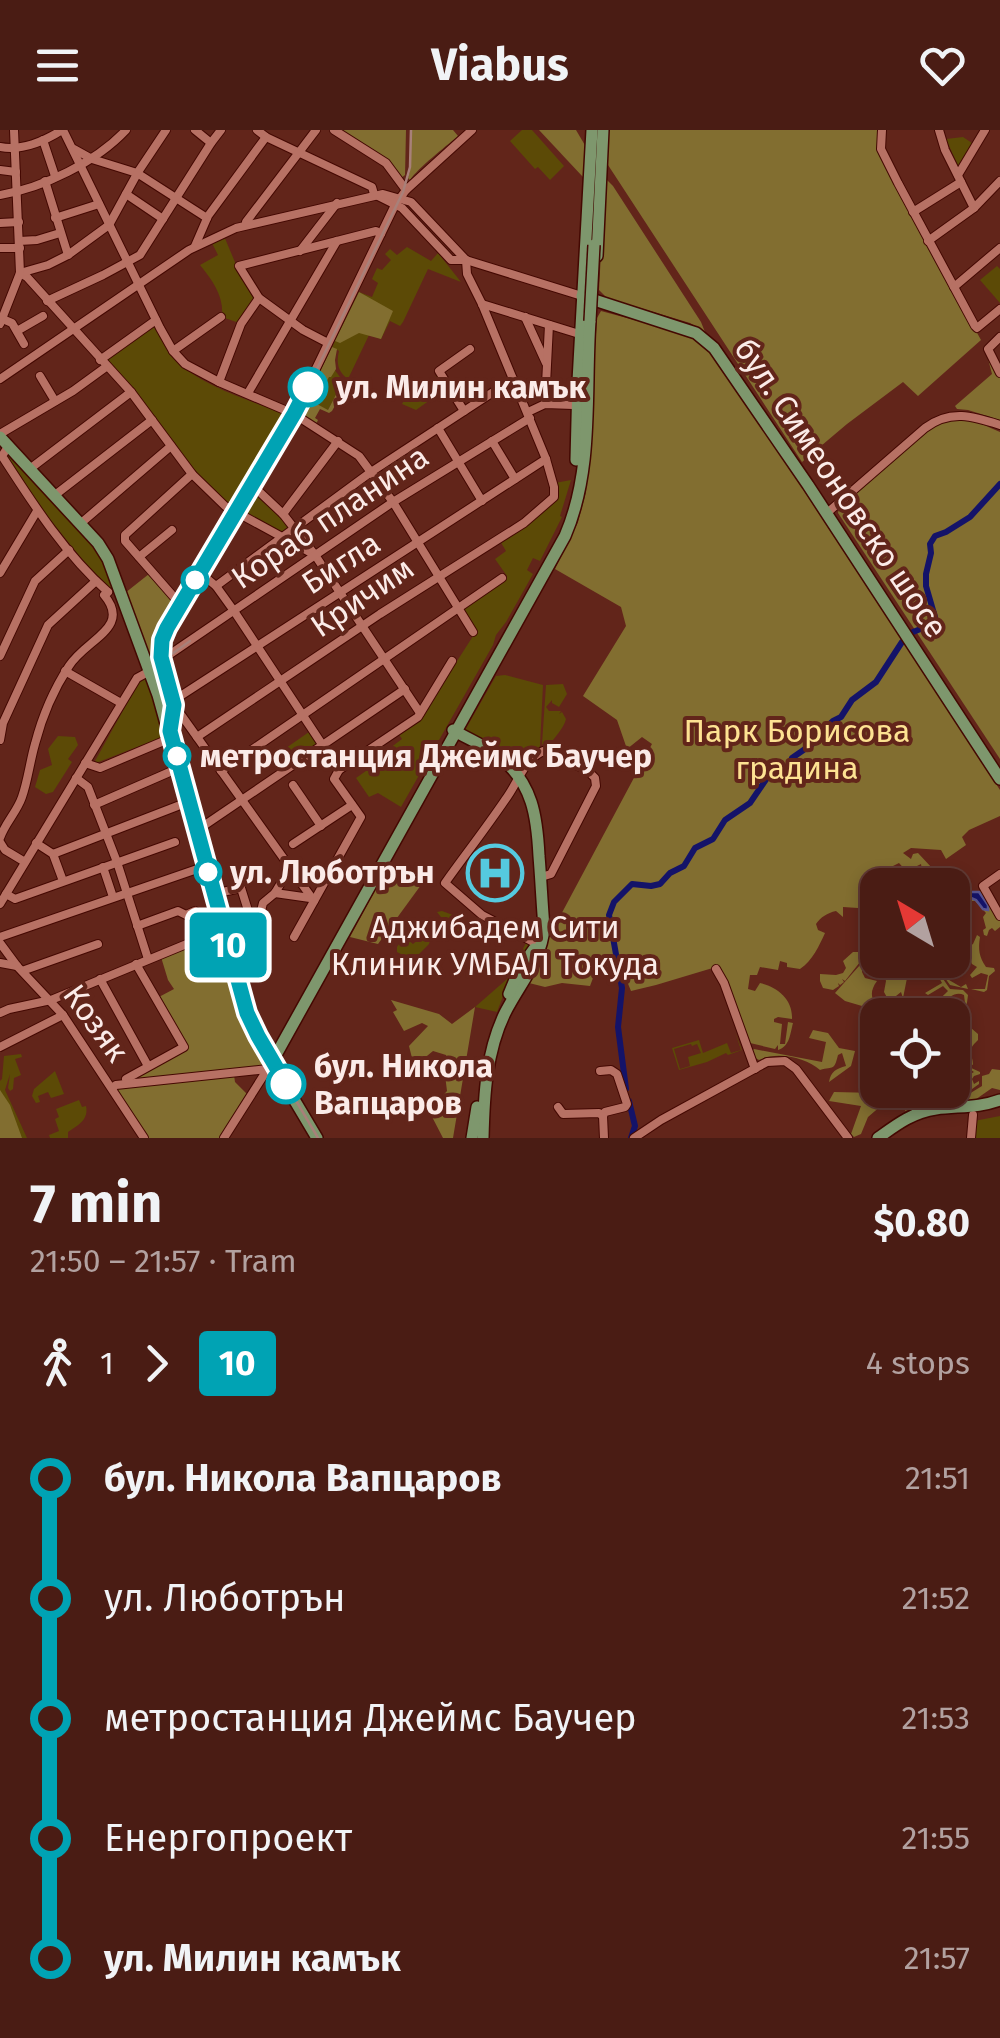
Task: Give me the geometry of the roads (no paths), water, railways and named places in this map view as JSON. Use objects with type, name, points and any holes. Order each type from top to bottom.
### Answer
[{"type":"main road","points":[[270,1062],[560,548],[574,511],[587,406],[597,133]]},
{"type":"main road","points":[[579,472],[597,133]]},
{"type":"main road","points":[[579,472],[576,404],[589,298]]},
{"type":"main road","name":"бул. Симеоновско шосе","points":[[589,298],[696,334],[720,355],[1000,779]]},
{"type":"main road","points":[[587,406],[588,321]]},
{"type":"main road","points":[[3,439],[103,550],[150,671],[167,704],[170,734],[246,1013],[311,1136]]},
{"type":"main road","points":[[454,731],[498,755],[526,785],[536,812],[541,877],[537,947]]},
{"type":"main road","points":[[476,1136],[490,1042],[537,947],[541,931],[532,809],[519,778]]},
{"type":"main road","points":[[878,1138],[921,1112],[1000,1100]]},
{"type":"main road","points":[[891,1138],[927,1118],[973,1115],[1000,1108]]},
{"type":"street","points":[[14,130],[20,273],[1,320],[12,323],[24,344]]},
{"type":"street","points":[[0,147],[16,150],[62,130],[174,352],[184,364],[294,414],[360,456],[473,632]]},
{"type":"street","points":[[0,195],[44,182],[92,158],[126,130]]},
{"type":"street","points":[[195,130],[211,143]]},
{"type":"street","points":[[47,301],[140,254],[222,130]]},
{"type":"street","points":[[257,130],[372,187],[374,194]]},
{"type":"street","points":[[246,225],[316,130]]},
{"type":"street","points":[[334,130],[386,163],[406,190]]},
{"type":"street","points":[[882,130],[882,148],[977,328],[1000,308]]},
{"type":"street","points":[[939,130],[974,208]]},
{"type":"street","points":[[913,212],[959,179],[984,130]]},
{"type":"street","points":[[20,273],[68,255],[110,226],[137,173],[165,131]]},
{"type":"street","points":[[312,900],[197,737],[167,704],[160,661],[163,636],[294,414],[397,202],[465,132]]},
{"type":"street","points":[[194,247],[207,218],[266,137]]},
{"type":"street","points":[[43,140],[55,176]]},
{"type":"street","points":[[72,148],[137,173],[207,218]]},
{"type":"street","points":[[0,170],[16,172]]},
{"type":"street","points":[[928,240],[974,208],[1000,180]]},
{"type":"street","points":[[44,182],[68,255]]},
{"type":"street","points":[[126,194],[163,219]]},
{"type":"street","points":[[0,379],[138,283],[221,233],[374,194],[397,202],[451,260],[466,260],[589,298]]},
{"type":"street","points":[[300,251],[338,203]]},
{"type":"street","points":[[55,218],[99,204]]},
{"type":"street","points":[[0,223],[18,222]]},
{"type":"street","points":[[328,343],[259,298],[239,266],[376,232],[382,234]]},
{"type":"street","points":[[0,248],[60,233]]},
{"type":"street","points":[[248,393],[338,241]]},
{"type":"street","points":[[954,286],[1000,248]]},
{"type":"street","points":[[466,260],[467,274],[546,459]]},
{"type":"street","points":[[20,273],[130,392],[192,474],[224,506],[315,555]]},
{"type":"street","points":[[219,382],[241,324],[259,298]]},
{"type":"street","points":[[482,304],[576,333]]},
{"type":"street","points":[[17,331],[44,316]]},
{"type":"street","points":[[525,317],[547,365]]},
{"type":"street","points":[[174,352],[221,318]]},
{"type":"street","points":[[121,595],[108,592],[96,581],[37,510],[2,456],[3,439],[156,320]]},
{"type":"street","points":[[549,325],[545,404],[572,405]]},
{"type":"street","points":[[1000,337],[988,349],[1000,373]]},
{"type":"street","points":[[464,411],[438,371],[470,350]]},
{"type":"street","points":[[40,376],[55,401]]},
{"type":"street","points":[[216,586],[371,472],[514,379]]},
{"type":"street","points":[[31,468],[130,392]]},
{"type":"street","name":"Кораб планина","points":[[160,661],[392,502],[492,442],[545,404]]},
{"type":"street","points":[[826,513],[938,420],[959,415],[1000,426]]},
{"type":"street","points":[[55,495],[152,420]]},
{"type":"street","points":[[438,428],[482,501]]},
{"type":"street","points":[[283,514],[338,441]]},
{"type":"street","points":[[492,442],[515,479]]},
{"type":"street","points":[[80,524],[171,446]]},
{"type":"street","name":"Бигла","points":[[167,704],[546,459]]},
{"type":"street","name":"Кричим","points":[[197,737],[524,523],[554,497],[546,459]]},
{"type":"street","points":[[180,604],[124,540],[192,474]]},
{"type":"street","points":[[252,484],[283,514],[315,555],[420,713]]},
{"type":"street","points":[[0,573],[37,510]]},
{"type":"street","points":[[138,557],[172,530]]},
{"type":"street","points":[[1,654],[35,581],[68,550]]},
{"type":"street","points":[[199,572],[216,586],[234,610],[339,770]]},
{"type":"street","points":[[221,771],[502,578]]},
{"type":"street","points":[[0,740],[2,724],[48,625],[96,581]]},
{"type":"street","points":[[25,862],[5,850],[0,840],[21,801],[38,733],[66,671],[80,651],[110,627],[115,612],[105,595],[108,592]]},
{"type":"street","points":[[0,640],[1,654]]},
{"type":"street","points":[[294,937],[360,817],[334,779],[339,770],[417,718],[452,662]]},
{"type":"street","points":[[66,671],[121,703]]},
{"type":"street","points":[[0,904],[121,703],[139,676],[150,671]]},
{"type":"street","points":[[196,831],[405,689]]},
{"type":"street","points":[[85,763],[100,768],[170,734]]},
{"type":"street","points":[[537,947],[482,915],[445,883],[532,758],[543,751],[587,770],[595,778],[595,790],[551,874],[541,877]]},
{"type":"street","points":[[94,805],[179,768]]},
{"type":"street","points":[[76,778],[86,784],[117,862],[148,959]]},
{"type":"street","points":[[293,786],[321,826]]},
{"type":"street","points":[[53,854],[188,802]]},
{"type":"street","points":[[292,844],[352,805]]},
{"type":"street","points":[[6,894],[16,899],[175,842]]},
{"type":"street","points":[[36,844],[53,854],[63,881]]},
{"type":"street","points":[[0,940],[206,866]]},
{"type":"street","points":[[103,867],[113,897]]},
{"type":"street","points":[[214,894],[241,888],[250,920],[259,930],[263,903],[275,893],[290,869]]},
{"type":"street","points":[[1000,874],[983,886],[1000,916]]},
{"type":"street","points":[[275,893],[312,900]]},
{"type":"street","points":[[137,926],[178,911],[186,915],[195,910]]},
{"type":"street","points":[[0,1013],[51,1000],[223,928]]},
{"type":"street","name":"Козяк","points":[[0,940],[20,969],[62,1014],[144,1138]]},
{"type":"street","points":[[0,963],[20,969],[98,944]]},
{"type":"street","points":[[126,1079],[184,1046],[136,964]]},
{"type":"street","points":[[716,969],[726,986],[754,1069]]},
{"type":"street","points":[[100,979],[148,1066]]},
{"type":"street","points":[[0,1048],[62,1014]]},
{"type":"street","points":[[634,1138],[772,1061],[791,1065],[848,1138]]},
{"type":"street","points":[[112,1088],[270,1062]]},
{"type":"street","points":[[224,1138],[270,1062]]},
{"type":"street","points":[[600,1070],[617,1074],[626,1104],[625,1108],[605,1112],[604,1138]]},
{"type":"street","points":[[558,1107],[563,1114],[603,1116]]},
{"type":"street","points":[[971,1138],[973,1115]]},
{"type":"street","points":[[232,1125],[238,1137]]},
{"type":"waterway","points":[[913,632],[933,624],[935,617],[926,586],[930,544],[935,536],[970,517],[1000,484]]},
{"type":"waterway","points":[[626,1089],[618,1027],[622,988],[609,915],[614,902],[632,884],[660,884],[684,866],[695,848],[713,839],[725,820],[750,803],[767,778],[788,767],[792,758],[841,717],[852,700],[876,682],[902,642]]},
{"type":"waterway","points":[[629,1101],[635,1126],[631,1138]]},
{"type":"tram line","points":[[318,1138],[247,1013],[169,731],[173,703],[161,654],[169,624],[296,412],[403,192],[410,167],[411,130]]},
{"type":"tram line","name":"10","points":[[286,1084],[247,1013],[170,731],[174,705],[161,652],[167,628],[308,387]]},
{"type":"tram line","points":[[162,668],[165,659],[190,641]]},
{"type":"place","name":"ул. Милин камък","points":[[308,387]]},
{"type":"place","name":"метростанция Джеймс Баучер","points":[[177,756]]},
{"type":"place","name":"ул. Люботрън","points":[[208,872]]},
{"type":"place","name":"Аджибадем Сити Клиник УМБАЛ Токуда","points":[[495,873]]},
{"type":"place","name":"бул. Никола Вапцаров","points":[[286,1084]]},
{"type":"park label","name":"Парк Борисова градина","points":[[797,750]]}]
